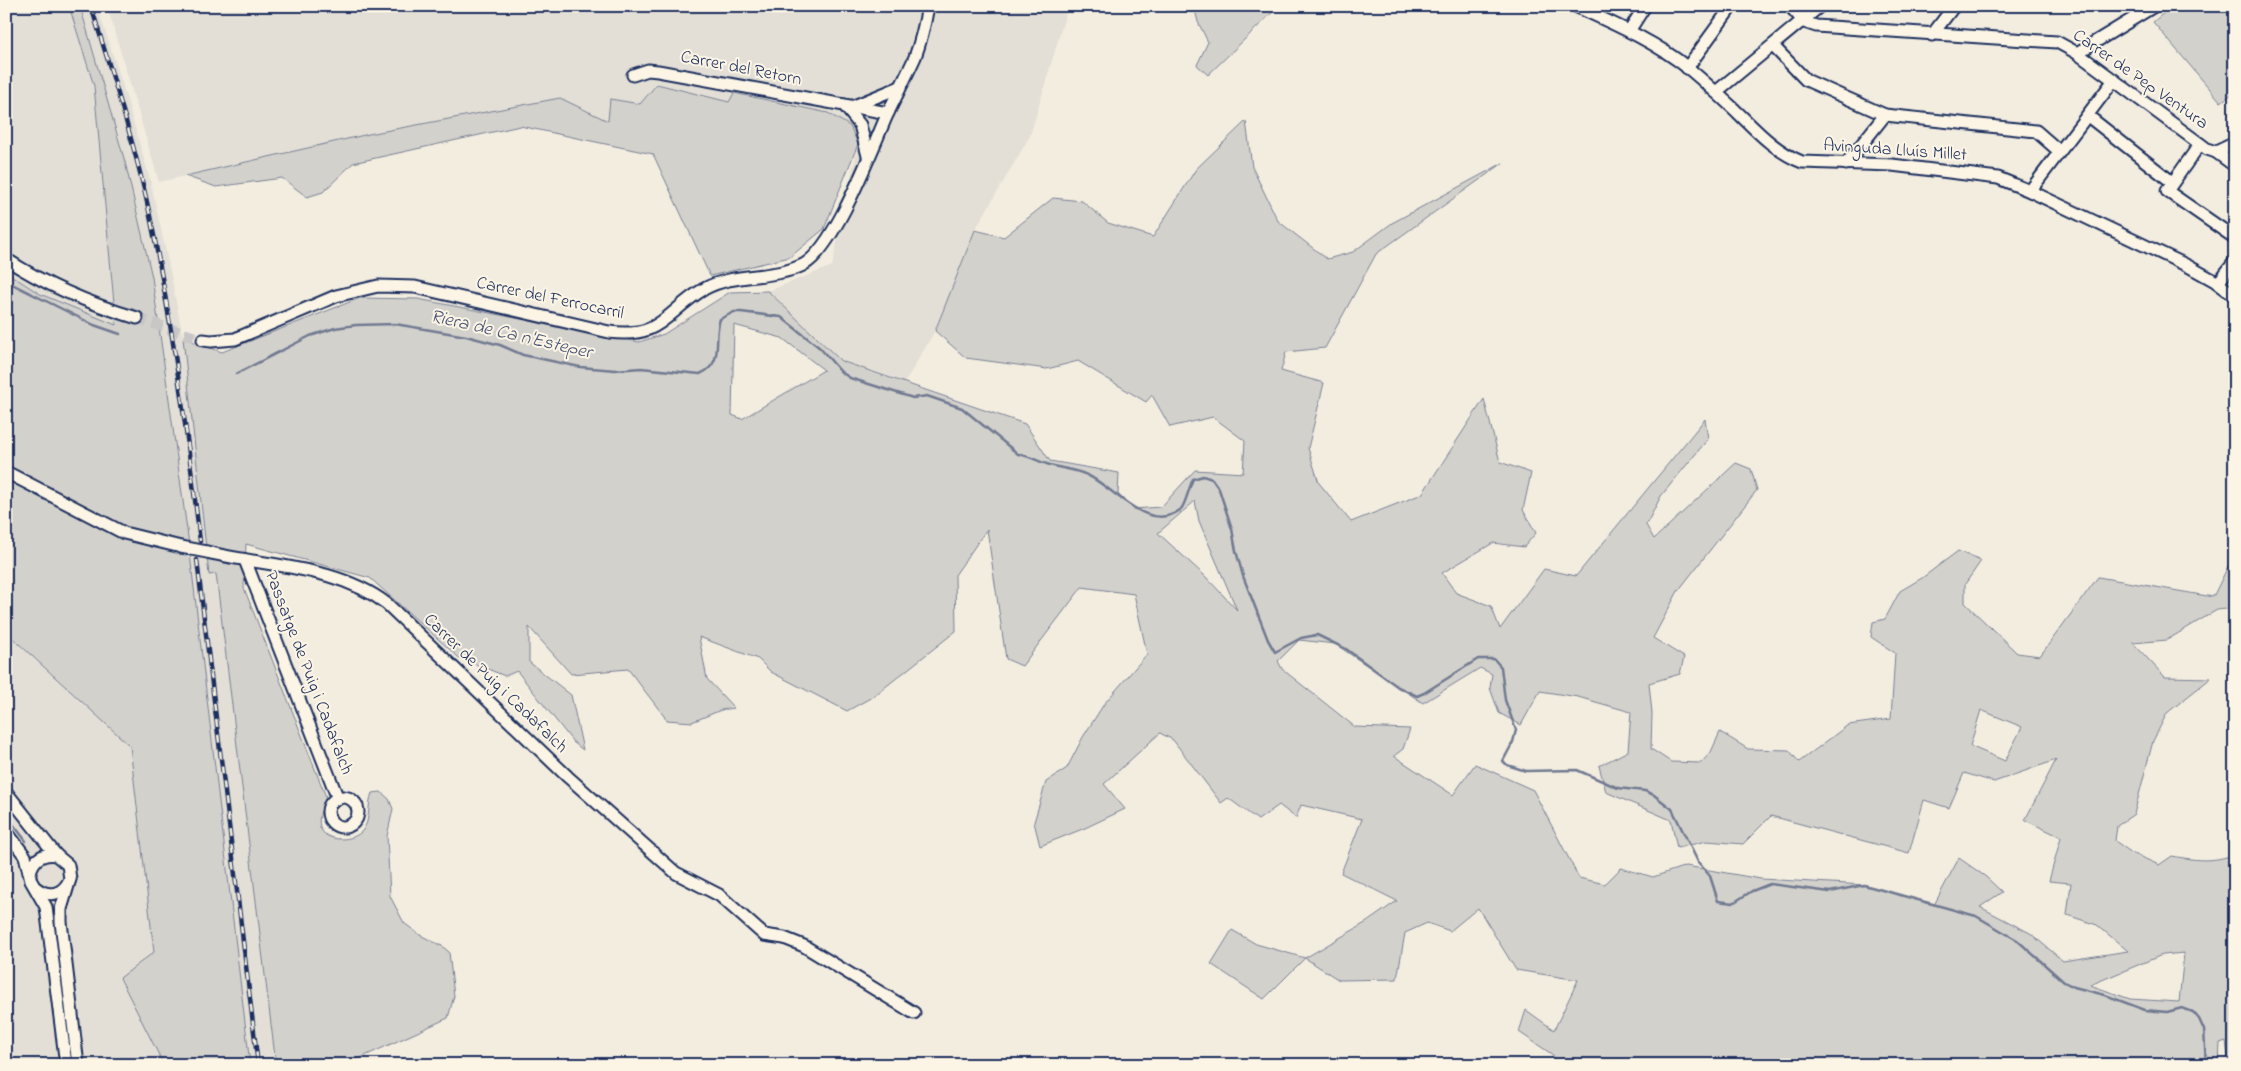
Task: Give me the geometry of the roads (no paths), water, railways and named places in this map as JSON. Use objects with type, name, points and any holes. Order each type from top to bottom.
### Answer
[{"type":"street","name":"Carrer del Ferrocarril","points":[[202,340],[235,339],[336,296],[378,286],[415,287],[609,332],[638,333],[655,327],[698,294],[713,285],[729,279],[788,270],[804,264],[816,254],[832,234],[915,56],[925,26],[928,6]]},
{"type":"street","name":"Avinguda Lluís Millet","points":[[1575,6],[1656,45],[1716,92],[1772,145],[1788,157],[1802,162],[1892,165],[1998,178],[2030,190],[2188,266],[2218,283],[2235,296]]},
{"type":"street","points":[[1629,31],[1646,6]]},
{"type":"street","points":[[1687,68],[1732,6]]},
{"type":"street","points":[[1790,6],[1804,22]]},
{"type":"street","points":[[1716,92],[1804,22],[1820,6]]},
{"type":"street","points":[[1932,34],[1954,6]]},
{"type":"street","points":[[2077,52],[2154,6]]},
{"type":"street","name":"Carrer de Pep Ventura","points":[[1804,22],[1816,26],[1835,28],[2057,42],[2077,52],[2200,144],[2216,152],[2235,142]]},
{"type":"street","points":[[1773,46],[1806,80],[1885,115],[2036,131],[2059,151]]},
{"type":"street","name":"Carrer del Retorn","points":[[633,75],[648,70],[658,71],[886,116]]},
{"type":"street","points":[[2030,190],[2114,80]]},
{"type":"street","points":[[868,156],[860,125],[849,108],[900,87]]},
{"type":"street","points":[[1846,164],[1885,115]]},
{"type":"street","points":[[2088,116],[2172,182]]},
{"type":"street","points":[[2200,144],[2167,191],[2235,238]]},
{"type":"street","points":[[2216,152],[2235,166]]},
{"type":"street","points":[[6,259],[51,286],[75,297],[137,318]]},
{"type":"street","points":[[2218,283],[2235,261]]},
{"type":"street","name":"Carrer de Puig i Cadafalch","points":[[6,472],[124,533],[181,547],[332,576],[370,592],[386,604],[568,777],[676,872],[719,895],[764,935],[784,938],[804,946],[914,1013]]},
{"type":"street","name":"Passatge de Puig i Cadafalch","points":[[245,560],[338,799]]},
{"type":"street","points":[[6,792],[56,855],[68,865],[70,879],[61,909],[61,922],[78,1065]]},
{"type":"street","points":[[6,831],[25,856],[35,888],[46,906],[66,1065]]},
{"type":"street","points":[[30,874],[34,862],[39,858],[51,854],[56,855]]},
{"type":"street","points":[[35,888],[42,893],[54,894],[64,888],[70,879]]},
{"type":"waterway","name":"Riera de Ca n'Esteper","points":[[6,281],[94,325],[120,334]]},
{"type":"waterway","name":"Riera de Ca n'Esteper","points":[[236,374],[310,336],[335,328],[356,325],[395,324],[466,336],[500,345],[523,355],[580,367],[615,370],[641,368],[700,374],[708,370],[713,364],[717,350],[720,319],[734,312],[781,317],[820,348],[841,372],[850,378],[913,398],[927,396],[962,408],[1018,454],[1087,475],[1143,513],[1155,516],[1168,516],[1182,508],[1193,479],[1203,476],[1212,479],[1219,489],[1232,529],[1243,576],[1268,640],[1275,652],[1301,638],[1317,635],[1346,649],[1398,687],[1417,696],[1478,659],[1494,659],[1501,667],[1505,700],[1516,730],[1513,742],[1503,761],[1507,765],[1526,771],[1577,770],[1618,788],[1645,791],[1654,795],[1672,809],[1698,862],[1710,876],[1718,901],[1733,903],[1752,891],[1770,884],[1830,892],[1864,885],[1976,916],[2017,940],[2064,982],[2074,987],[2105,995],[2145,1010],[2167,1012],[2182,1008],[2193,1012],[2204,1030],[2206,1065]]},
{"type":"waterway","points":[[6,815],[26,841]]},
{"type":"tunnel","points":[[137,318],[203,340]]},
{"type":"railway","points":[[91,6],[130,134],[149,211],[165,293],[178,376],[200,541]]},
{"type":"railway","points":[[197,560],[258,1065]]}]
